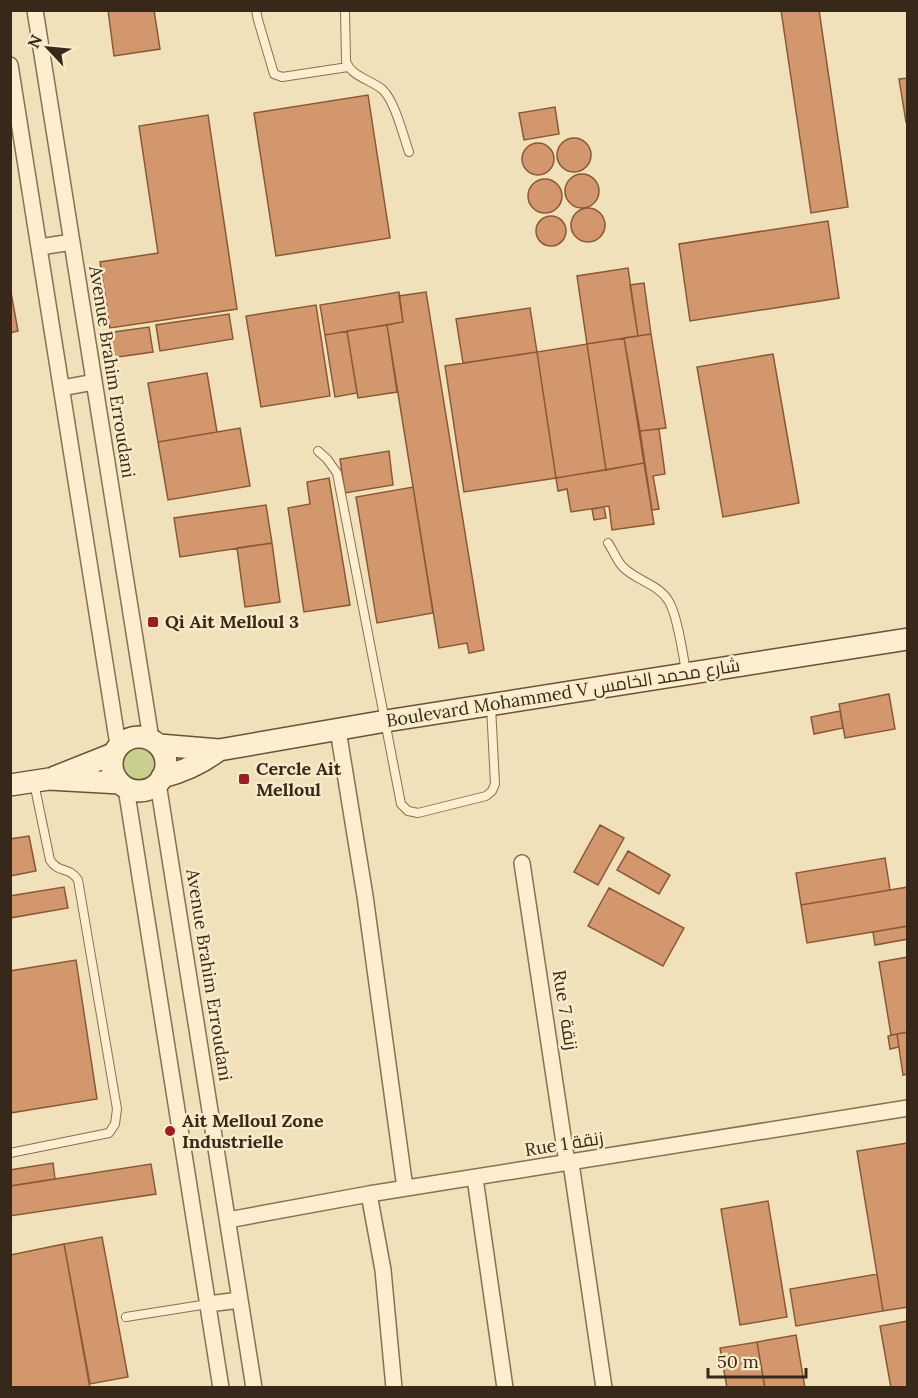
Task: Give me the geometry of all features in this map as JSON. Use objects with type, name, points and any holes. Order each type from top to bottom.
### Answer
[{"type":"main road","name":"Boulevard Mohammed V شارع محمد الخامس","points":[[155,742],[219,750],[491,704],[908,639]]},
{"type":"main road","points":[[10,785],[41,780],[116,750],[125,740],[133,737],[142,737],[155,742],[164,753],[166,761],[160,780],[150,788],[143,790],[135,791],[123,786],[41,780]]},
{"type":"main road","points":[[116,750],[112,770],[123,786]]},
{"type":"main road","name":"Boulevard Mohammed V شارع محمد الخامس","points":[[160,780],[207,760],[219,750]]},
{"type":"street","name":"Avenue Brahim Erroudani","points":[[35,10],[94,382],[155,742]]},
{"type":"street","points":[[10,65],[62,388],[116,750]]},
{"type":"street","points":[[40,248],[72,242]]},
{"type":"street","points":[[62,388],[94,382]]},
{"type":"street","points":[[338,730],[366,907],[405,1188]]},
{"type":"street","name":"Avenue Brahim Erroudani","points":[[160,780],[254,1388]]},
{"type":"street","points":[[123,786],[221,1388]]},
{"type":"street","name":"Rue 7 زنقة","points":[[522,863],[604,1388]]},
{"type":"street","name":"Rue 1 زنقة","points":[[228,1220],[405,1188],[908,1108]]},
{"type":"street","points":[[475,1178],[505,1388]]},
{"type":"street","points":[[369,1194],[383,1270],[394,1388]]},
{"type":"street","points":[[208,1304],[240,1300]]},
{"type":"lane","points":[[256,10],[274,74],[282,77],[348,66]]},
{"type":"lane","points":[[345,10],[348,66],[355,73],[382,89],[389,97],[409,152]]},
{"type":"lane","points":[[318,451],[337,472],[401,804],[408,811],[418,813],[486,796],[492,791],[495,784],[491,704]]},
{"type":"lane","points":[[609,543],[622,567],[668,599],[674,612],[686,674]]},
{"type":"lane","points":[[10,1153],[109,1133],[115,1124],[117,1109],[78,880],[71,871],[57,868],[50,860],[41,780]]},
{"type":"lane","points":[[126,1317],[208,1304]]},
{"type":"green space","points":[[139,746],[146,747],[152,752],[157,758],[157,772],[152,778],[146,783],[139,784],[132,783],[126,778],[121,772],[120,765],[121,758],[126,752],[132,747]]},
{"type":"building","points":[[108,10],[154,10],[160,49],[114,56]]},
{"type":"building","points":[[781,10],[819,10],[848,207],[811,213]]},
{"type":"building","points":[[908,78],[908,122],[906,122],[899,79]]},
{"type":"building","points":[[368,95],[390,238],[276,256],[254,113]]},
{"type":"building","points":[[555,107],[559,134],[524,140],[519,113]]},
{"type":"building","points":[[208,115],[237,309],[110,328],[100,262],[158,253],[139,126]]},
{"type":"building","points":[[574,138],[586,143],[591,155],[586,167],[574,172],[562,167],[557,155],[562,143]]},
{"type":"building","points":[[538,143],[550,147],[554,159],[550,171],[538,175],[526,171],[522,159],[526,147]]},
{"type":"building","points":[[582,174],[594,179],[599,191],[594,203],[582,208],[570,203],[565,191],[570,179]]},
{"type":"building","points":[[545,179],[557,184],[562,196],[557,208],[545,213],[533,208],[528,196],[533,184]]},
{"type":"building","points":[[588,208],[600,213],[605,225],[600,237],[588,242],[576,237],[571,225],[576,213]]},
{"type":"building","points":[[551,216],[562,220],[566,231],[562,242],[551,246],[540,242],[536,231],[540,220]]},
{"type":"building","points":[[828,221],[839,298],[690,321],[679,244]]},
{"type":"building","points":[[628,268],[638,336],[587,344],[577,276]]},
{"type":"building","points":[[644,283],[651,334],[638,336],[630,285]]},
{"type":"building","points":[[10,287],[18,331],[10,333]]},
{"type":"building","points":[[399,292],[403,322],[325,335],[320,305]]},
{"type":"building","points":[[426,292],[484,650],[469,653],[467,643],[439,648],[387,325],[403,322],[399,296]]},
{"type":"building","points":[[316,305],[330,396],[261,407],[246,316]]},
{"type":"building","points":[[530,308],[537,352],[463,363],[456,319]]},
{"type":"building","points":[[229,314],[233,339],[160,351],[156,325]]},
{"type":"building","points":[[387,325],[397,392],[358,398],[347,331]]},
{"type":"building","points":[[149,327],[153,352],[111,358],[107,333]]},
{"type":"building","points":[[347,331],[357,393],[335,397],[325,335]]},
{"type":"building","points":[[651,334],[666,428],[640,431],[624,338]]},
{"type":"building","points":[[624,338],[644,463],[606,470],[587,344]]},
{"type":"building","points":[[587,344],[606,470],[556,478],[537,352]]},
{"type":"building","points":[[537,352],[556,478],[464,492],[445,366]]},
{"type":"building","points":[[773,354],[799,503],[723,517],[697,367]]},
{"type":"building","points":[[207,373],[217,432],[158,442],[148,383]]},
{"type":"building","points":[[240,428],[250,486],[168,500],[158,442]]},
{"type":"building","points":[[659,429],[665,474],[653,476],[659,509],[652,510],[640,431]]},
{"type":"building","points":[[389,451],[393,485],[345,493],[340,459]]},
{"type":"building","points":[[644,463],[654,524],[612,530],[609,506],[571,512],[567,489],[558,491],[556,478]]},
{"type":"building","points":[[329,478],[350,605],[304,612],[288,508],[310,504],[307,482]]},
{"type":"building","points":[[413,487],[433,613],[377,623],[356,497]]},
{"type":"building","points":[[266,505],[272,543],[180,557],[174,518]]},
{"type":"building","points":[[604,507],[606,518],[594,520],[592,509]]},
{"type":"building","points":[[272,543],[280,602],[245,607],[237,548]]},
{"type":"building","points":[[889,694],[895,729],[845,738],[839,704]]},
{"type":"building","points":[[840,711],[843,728],[814,734],[811,717]]},
{"type":"building","points":[[600,825],[624,838],[598,885],[574,872]]},
{"type":"building","points":[[29,836],[36,871],[10,876],[10,839]]},
{"type":"building","points":[[628,851],[670,875],[659,894],[617,870]]},
{"type":"building","points":[[885,858],[890,890],[801,905],[796,873]]},
{"type":"building","points":[[64,887],[68,908],[10,918],[10,896]]},
{"type":"building","points":[[908,887],[908,926],[807,943],[801,905]]},
{"type":"building","points":[[609,888],[684,928],[663,966],[588,926]]},
{"type":"building","points":[[908,926],[908,939],[875,945],[873,932]]},
{"type":"building","points":[[908,957],[908,1032],[891,1035],[879,962]]},
{"type":"building","points":[[76,960],[97,1099],[10,1113],[10,971]]},
{"type":"building","points":[[908,1032],[908,1074],[903,1075],[897,1034]]},
{"type":"building","points":[[897,1034],[899,1047],[890,1049],[888,1036]]},
{"type":"building","points":[[908,1143],[908,1307],[883,1311],[857,1151]]},
{"type":"building","points":[[53,1163],[55,1179],[10,1186],[10,1170]]},
{"type":"building","points":[[151,1164],[156,1194],[10,1216],[10,1186]]},
{"type":"building","points":[[768,1201],[787,1317],[740,1325],[721,1209]]},
{"type":"building","points":[[102,1237],[128,1377],[90,1384],[64,1244]]},
{"type":"building","points":[[64,1244],[90,1388],[10,1388],[10,1255]]},
{"type":"building","points":[[877,1274],[883,1311],[796,1326],[790,1289]]},
{"type":"building","points":[[908,1321],[908,1388],[891,1388],[880,1326]]},
{"type":"building","points":[[796,1335],[805,1388],[765,1388],[757,1342]]},
{"type":"building","points":[[757,1342],[765,1388],[727,1388],[720,1348]]},
{"type":"place","name":"Qi Ait Melloul 3","points":[[153,622]]},
{"type":"place","name":"Cercle Ait Melloul","points":[[244,779]]},
{"type":"place","name":"Ait Melloul Zone Industrielle","points":[[170,1131]]}]
